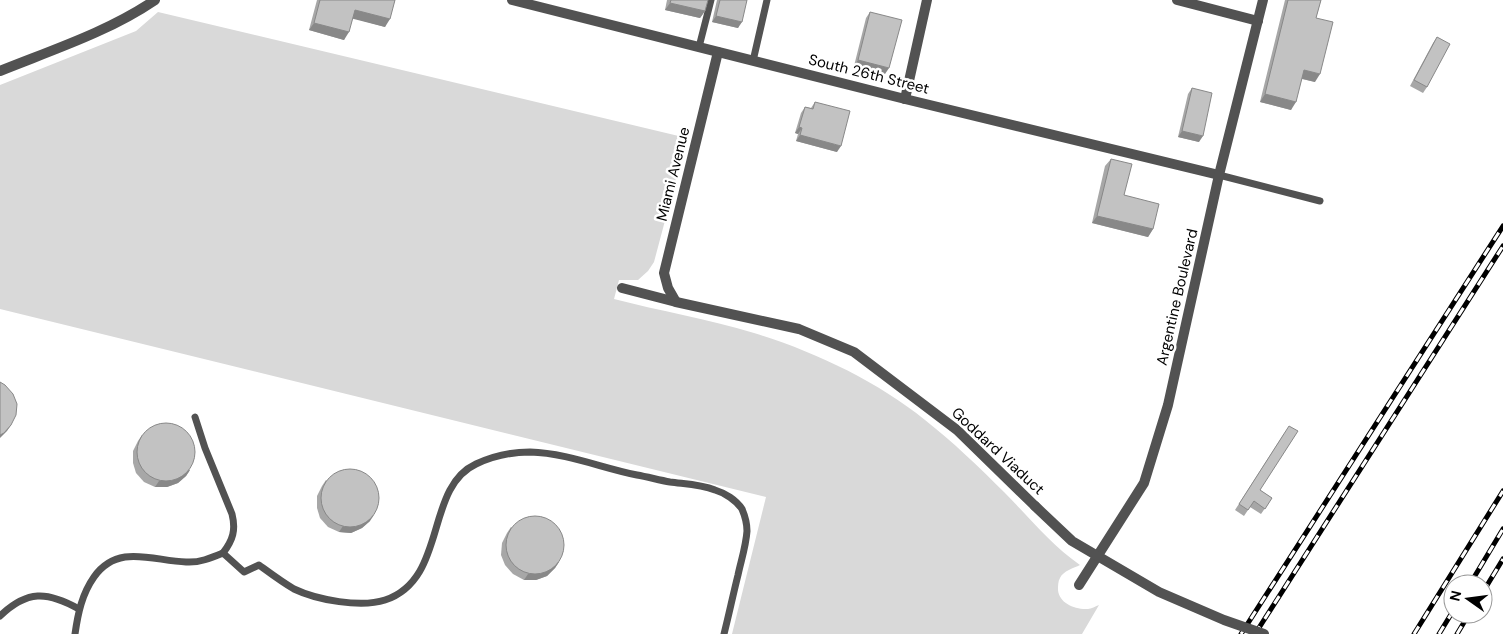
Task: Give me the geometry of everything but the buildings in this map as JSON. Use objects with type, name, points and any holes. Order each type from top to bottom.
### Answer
[{"type":"street","points":[[0,71],[102,29],[138,12],[155,0]]},
{"type":"street","name":"South 26th Street","points":[[512,0],[905,99],[1220,175]]},
{"type":"street","points":[[905,99],[927,0]]},
{"type":"street","points":[[1177,0],[1258,21]]},
{"type":"street","name":"Argentine Boulevard","points":[[1079,584],[1144,483],[1168,405],[1220,175],[1263,0]]},
{"type":"street","name":"Miami Avenue","points":[[676,302],[668,288],[664,273],[718,52]]},
{"type":"street","name":"Goddard Viaduct","points":[[622,288],[799,329],[854,352],[958,430],[1072,541],[1159,592],[1224,620],[1264,634]]},
{"type":"lane","points":[[700,47],[711,0]]},
{"type":"lane","points":[[753,61],[767,0]]},
{"type":"lane","points":[[1220,175],[1320,201]]},
{"type":"lane","points":[[75,634],[79,609],[90,583],[108,563],[119,558],[134,556],[186,562],[210,559],[223,553],[230,543],[235,525],[195,417]]},
{"type":"lane","points":[[223,553],[244,572],[259,566],[293,588],[307,594],[371,604],[388,599],[406,589],[419,574],[427,557],[447,496],[458,477],[473,465],[492,457],[511,453],[532,452],[555,455],[642,476],[701,486],[720,492],[735,501],[746,519],[746,541],[724,634]]},
{"type":"lane","points":[[0,616],[17,602],[36,596],[50,596],[79,609]]},
{"type":"shaded area","points":[[158,12],[687,138],[654,262],[638,280],[619,280],[614,299],[719,323],[776,340],[844,369],[886,392],[906,406],[966,455],[1049,539],[1080,565],[1061,576],[1058,590],[1061,599],[1073,607],[1088,609],[1099,605],[1082,634],[732,634],[766,497],[0,309],[0,85],[136,31]]},
{"type":"railway","points":[[1241,634],[1503,226]]},
{"type":"railway","points":[[1255,634],[1503,246]]},
{"type":"railway","points":[[1414,634],[1503,491]]},
{"type":"railway","points":[[1476,574],[1503,529]]},
{"type":"railway","points":[[1493,576],[1503,559]]},
{"type":"railway","points":[[1439,634],[1445,624]]},
{"type":"railway","points":[[1457,634],[1463,624]]}]
